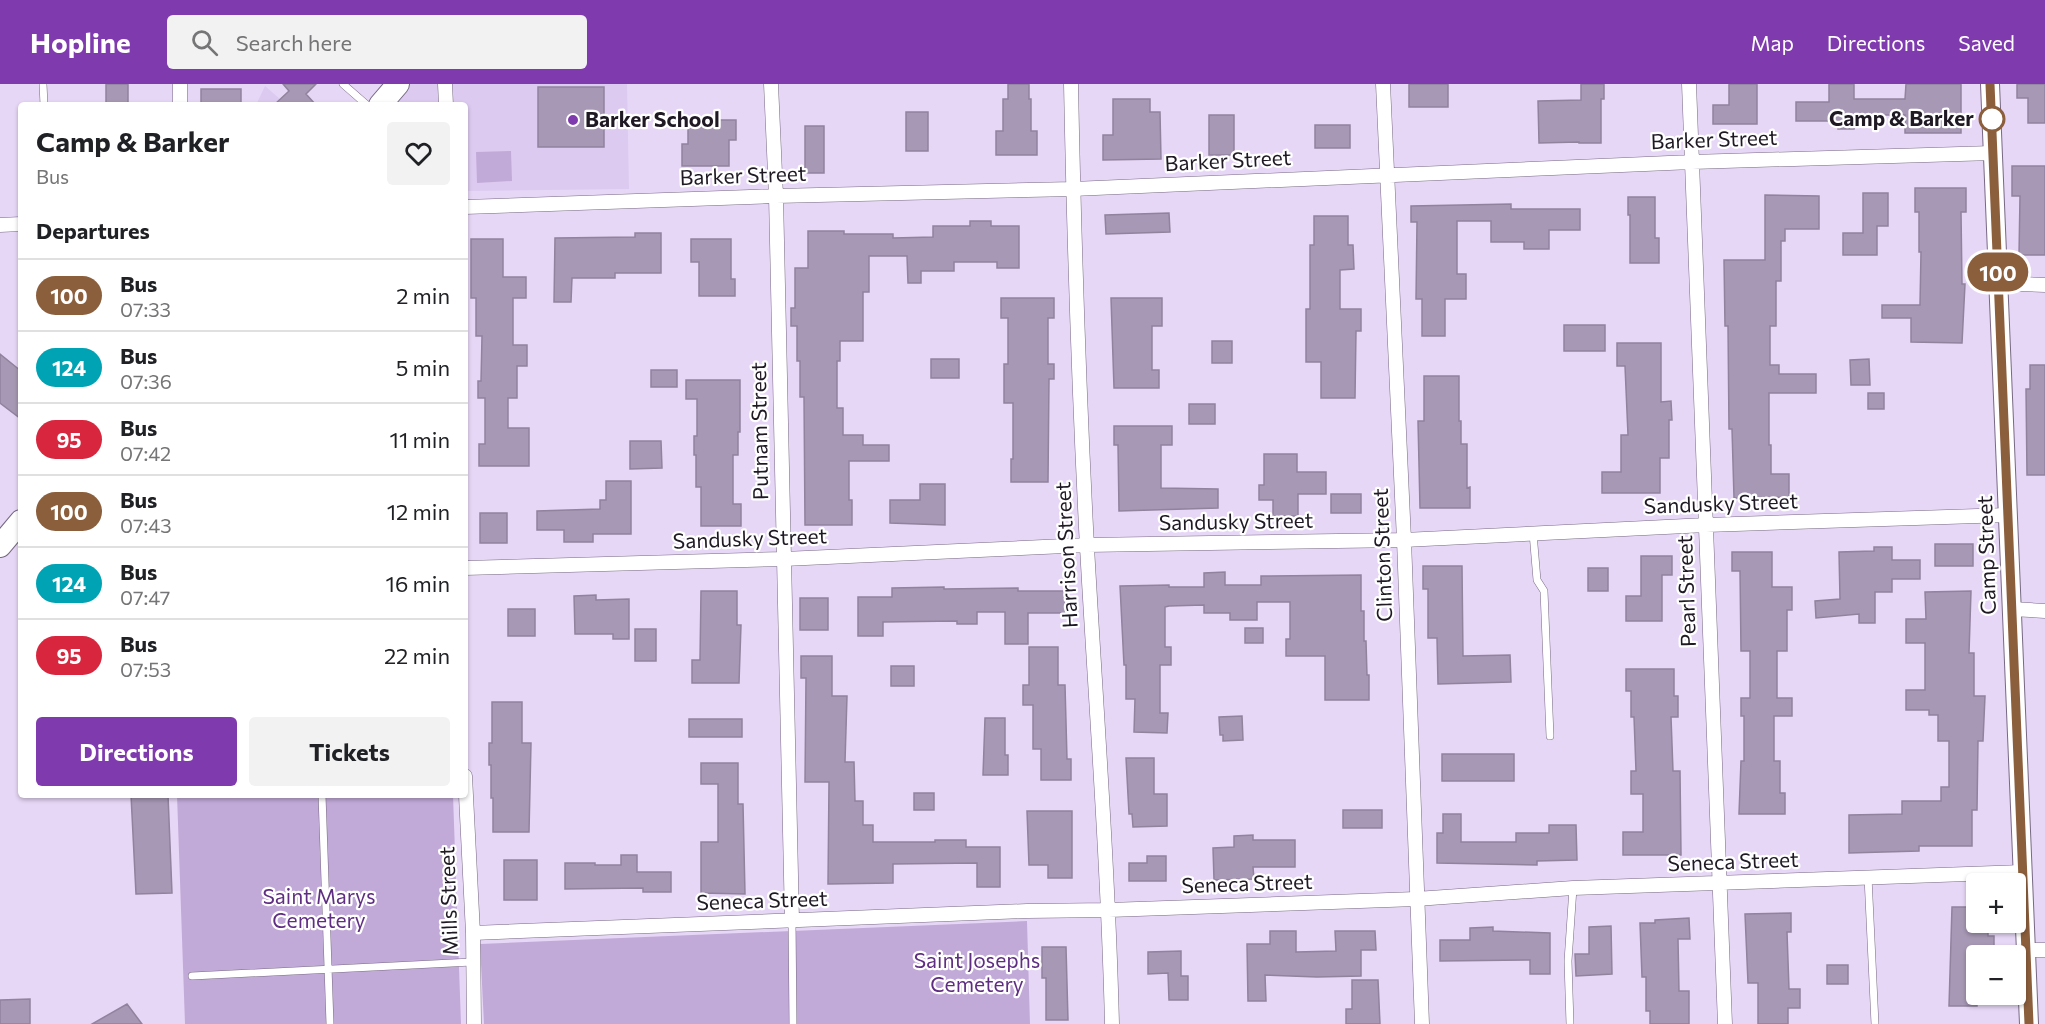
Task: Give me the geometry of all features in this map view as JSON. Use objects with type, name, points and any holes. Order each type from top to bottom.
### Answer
[{"type":"main road","points":[[383,102],[398,84]]},
{"type":"main road","points":[[0,546],[18,525]]},
{"type":"street","points":[[180,84],[180,102]]},
{"type":"street","points":[[446,84],[446,102]]},
{"type":"street","name":"Putnam Street","points":[[771,84],[776,196],[792,921]]},
{"type":"street","name":"Harrison Street","points":[[1071,84],[1087,545],[1109,910],[1112,1024]]},
{"type":"street","name":"Clinton Street","points":[[1383,84],[1404,540],[1422,1024]]},
{"type":"street","name":"Pearl Street","points":[[1689,84],[1725,1024]]},
{"type":"street","name":"Camp Street","points":[[1990,84],[2026,945]]},
{"type":"street","name":"Barker Street","points":[[468,207],[1073,189],[1692,162],[1993,153]]},
{"type":"street","points":[[0,225],[18,224]]},
{"type":"street","points":[[1998,283],[2045,285]]},
{"type":"street","name":"Sandusky Street","points":[[468,568],[784,559],[1087,545],[1404,540],[1706,525],[2008,515]]},
{"type":"street","points":[[2012,609],[2045,611]]},
{"type":"street","name":"Mills Street","points":[[466,798],[473,933],[474,1024]]},
{"type":"street","name":"Seneca Street","points":[[473,933],[1026,911],[1416,899],[1573,888],[2023,872]]},
{"type":"street","points":[[2026,950],[2045,950]]},
{"type":"street","name":"Camp Street","points":[[2026,950],[2029,1024]]},
{"type":"lane","points":[[44,84],[44,102]]},
{"type":"lane","points":[[343,84],[364,102]]},
{"type":"lane","points":[[1533,533],[1537,580],[1544,591],[1550,736]]},
{"type":"lane","points":[[322,798],[330,1024]]},
{"type":"lane","points":[[1868,877],[1875,1024]]},
{"type":"lane","points":[[1570,1024],[1568,961],[1573,888]]},
{"type":"lane","points":[[792,921],[793,1024]]},
{"type":"lane","points":[[192,976],[472,962]]},
{"type":"shaded area","points":[[389,84],[627,84],[629,189],[468,191],[468,102],[374,102]]},
{"type":"shaded area","points":[[265,86],[284,102],[257,102]]},
{"type":"green space","points":[[511,151],[512,181],[477,183],[476,152]]},
{"type":"green space","name":"Saint Marys Cemetery","points":[[177,798],[453,798],[461,1024],[185,1024]]},
{"type":"green space","name":"Saint Josephs Cemetery","points":[[1027,921],[1030,1024],[484,1024],[480,944]]},
{"type":"building","points":[[106,84],[128,84],[128,102],[106,102]]},
{"type":"building","points":[[283,84],[316,84],[306,94],[313,102],[277,102],[289,91]]},
{"type":"building","points":[[1008,84],[1029,84],[1031,131],[1037,131],[1037,155],[996,155],[996,131],[1003,131],[1003,99],[1008,99]]},
{"type":"building","points":[[1409,84],[1448,84],[1448,107],[1409,107]]},
{"type":"building","points":[[1581,84],[1604,84],[1604,99],[1601,99],[1601,143],[1539,143],[1538,101],[1581,100]]},
{"type":"building","points":[[1729,84],[1757,84],[1757,124],[1713,124],[1713,105],[1729,105]]},
{"type":"building","points":[[1829,84],[1854,84],[1854,99],[1905,99],[1906,84],[1961,84],[1961,133],[1905,133],[1905,115],[1854,115],[1854,129],[1838,129],[1838,121],[1796,121],[1796,102],[1829,102]]},
{"type":"building","points":[[2017,84],[2045,84],[2045,123],[2028,123],[2028,98],[2017,98]]},
{"type":"building","points":[[538,87],[604,87],[604,147],[538,147]]},
{"type":"building","points":[[201,89],[241,89],[241,102],[201,102]]},
{"type":"building","points":[[1113,99],[1150,99],[1150,112],[1160,112],[1161,159],[1103,160],[1103,135],[1113,135]]},
{"type":"building","points":[[906,112],[928,112],[928,151],[906,151]]},
{"type":"building","points":[[1209,115],[1234,115],[1234,155],[1209,155]]},
{"type":"building","points":[[688,120],[736,120],[736,140],[729,140],[729,166],[682,166],[682,144],[688,144]]},
{"type":"building","points":[[1315,125],[1350,125],[1350,148],[1315,148]]},
{"type":"building","points":[[805,126],[824,126],[824,173],[805,173]]},
{"type":"building","points":[[2012,166],[2045,166],[2045,255],[2019,255],[2020,196],[2012,196]]},
{"type":"building","points":[[1915,188],[1966,188],[1966,212],[1961,212],[1962,284],[1965,284],[1962,343],[1911,342],[1911,318],[1882,318],[1882,305],[1920,305],[1921,252],[1919,252],[1919,212],[1915,212]]},
{"type":"building","points":[[1863,193],[1888,193],[1888,226],[1877,226],[1877,255],[1843,255],[1843,233],[1863,233]]},
{"type":"building","points":[[1765,195],[1819,196],[1819,229],[1785,229],[1785,241],[1781,241],[1781,281],[1776,281],[1776,326],[1770,326],[1770,365],[1779,365],[1779,374],[1816,374],[1816,393],[1769,393],[1771,474],[1789,474],[1789,497],[1734,498],[1732,429],[1729,429],[1728,326],[1725,326],[1724,260],[1765,260]]},
{"type":"building","points":[[1628,197],[1655,197],[1655,238],[1659,238],[1659,263],[1630,263]]},
{"type":"building","points":[[1511,204],[1511,209],[1580,209],[1580,230],[1549,230],[1549,249],[1524,249],[1524,242],[1491,242],[1491,221],[1457,221],[1457,274],[1466,274],[1466,299],[1445,299],[1445,336],[1422,336],[1422,299],[1416,299],[1417,222],[1411,222],[1411,206]]},
{"type":"building","points":[[1169,213],[1170,232],[1106,234],[1105,215]]},
{"type":"building","points":[[1314,216],[1348,216],[1348,245],[1353,245],[1354,269],[1340,270],[1340,309],[1361,309],[1361,331],[1356,331],[1355,398],[1321,398],[1321,362],[1306,362],[1306,309],[1310,309],[1310,245],[1314,245]]},
{"type":"building","points":[[970,221],[991,221],[991,226],[1019,226],[1019,268],[997,268],[997,262],[954,262],[954,271],[921,271],[921,283],[908,283],[907,256],[869,256],[869,292],[863,292],[863,341],[840,341],[840,361],[837,361],[837,408],[843,408],[843,435],[863,435],[863,445],[889,445],[889,461],[849,461],[849,500],[852,500],[852,525],[805,525],[804,397],[800,397],[797,326],[791,326],[791,308],[795,308],[795,268],[808,268],[808,231],[893,234],[893,238],[933,237],[933,226],[970,226]]},
{"type":"building","points":[[635,233],[661,233],[661,273],[615,273],[615,278],[572,278],[571,302],[554,302],[555,238],[635,237]]},
{"type":"building","points":[[471,239],[503,239],[503,277],[526,277],[526,298],[513,298],[513,345],[527,345],[527,366],[517,366],[517,398],[508,398],[508,428],[529,428],[529,466],[479,466],[479,444],[485,444],[485,398],[478,398],[478,381],[481,381],[482,336],[476,336],[476,298],[471,298]]},
{"type":"building","points":[[691,239],[731,239],[731,279],[735,279],[735,296],[699,296],[699,262],[691,262]]},
{"type":"building","points":[[1001,298],[1054,298],[1054,318],[1048,318],[1048,364],[1054,364],[1054,379],[1049,379],[1048,482],[1011,482],[1013,403],[1004,403],[1004,364],[1008,364],[1008,318],[1001,318]]},
{"type":"building","points":[[1111,298],[1162,298],[1162,326],[1152,326],[1152,370],[1159,370],[1159,388],[1114,388]]},
{"type":"building","points":[[1564,325],[1605,325],[1605,351],[1564,351]]},
{"type":"building","points":[[1212,341],[1232,341],[1232,363],[1212,363]]},
{"type":"building","points":[[1617,343],[1661,343],[1661,402],[1671,401],[1672,420],[1669,420],[1669,458],[1660,458],[1660,493],[1602,493],[1602,472],[1621,472],[1621,435],[1628,435],[1625,366],[1617,366]]},
{"type":"building","points":[[0,354],[18,369],[18,417],[0,403]]},
{"type":"building","points":[[931,359],[959,359],[959,378],[931,378]]},
{"type":"building","points":[[1869,359],[1870,385],[1851,385],[1850,360]]},
{"type":"building","points":[[2030,365],[2045,365],[2045,475],[2027,475],[2026,389],[2030,389]]},
{"type":"building","points":[[651,370],[677,370],[677,387],[651,387]]},
{"type":"building","points":[[1424,376],[1459,376],[1459,421],[1461,421],[1461,444],[1467,444],[1467,488],[1470,487],[1470,508],[1420,508],[1418,421],[1424,421]]},
{"type":"building","points":[[686,380],[740,380],[740,432],[738,432],[738,455],[733,455],[733,504],[741,504],[741,526],[701,526],[701,487],[696,487],[696,455],[694,455],[694,436],[697,436],[697,399],[686,399]]},
{"type":"building","points":[[1868,393],[1884,393],[1884,409],[1868,409]]},
{"type":"building","points":[[1189,404],[1215,404],[1215,424],[1189,424]]},
{"type":"building","points":[[1114,426],[1172,426],[1172,445],[1161,445],[1161,488],[1218,489],[1218,508],[1119,511],[1118,445],[1114,445]]},
{"type":"building","points":[[630,441],[661,441],[662,468],[630,469]]},
{"type":"building","points":[[1264,454],[1297,454],[1297,472],[1326,472],[1326,494],[1298,494],[1298,516],[1273,516],[1273,500],[1259,500],[1259,485],[1264,485]]},
{"type":"building","points":[[606,481],[631,481],[631,534],[593,534],[593,542],[564,542],[564,530],[537,530],[537,511],[600,509],[600,500],[606,500]]},
{"type":"building","points":[[920,484],[945,484],[945,525],[890,523],[890,500],[920,500]]},
{"type":"building","points":[[1331,494],[1361,494],[1361,513],[1331,513]]},
{"type":"building","points":[[480,513],[507,513],[507,543],[480,543]]},
{"type":"building","points":[[1935,544],[1973,544],[1973,566],[1935,566]]},
{"type":"building","points":[[1874,547],[1892,547],[1892,560],[1920,560],[1920,579],[1892,579],[1892,592],[1875,592],[1875,623],[1859,623],[1859,614],[1816,618],[1815,601],[1840,599],[1839,552],[1874,551]]},
{"type":"building","points":[[1732,552],[1772,552],[1772,587],[1792,587],[1792,610],[1787,610],[1787,651],[1777,651],[1777,698],[1792,698],[1792,716],[1774,716],[1774,761],[1780,761],[1780,793],[1785,793],[1785,814],[1739,814],[1741,761],[1744,761],[1744,716],[1741,716],[1741,698],[1750,698],[1750,651],[1741,651],[1740,571],[1732,571]]},
{"type":"building","points":[[1641,556],[1672,556],[1672,575],[1662,575],[1662,621],[1626,621],[1626,596],[1641,596]]},
{"type":"building","points":[[1423,566],[1462,566],[1463,656],[1510,655],[1511,682],[1438,684],[1437,638],[1428,638],[1428,589],[1423,589]]},
{"type":"building","points":[[1588,568],[1608,568],[1608,591],[1588,591]]},
{"type":"building","points":[[1225,572],[1225,585],[1261,585],[1261,576],[1361,575],[1361,611],[1364,611],[1369,700],[1325,700],[1325,656],[1286,656],[1286,639],[1290,639],[1290,602],[1257,602],[1257,620],[1230,620],[1230,613],[1204,613],[1204,605],[1169,606],[1165,607],[1165,647],[1171,647],[1171,665],[1160,665],[1160,713],[1168,713],[1167,733],[1134,732],[1135,699],[1126,699],[1126,665],[1124,665],[1120,586],[1204,587],[1204,573]]},
{"type":"building","points":[[944,587],[944,589],[1018,588],[1018,591],[1065,591],[1065,613],[1028,613],[1028,644],[1005,644],[1005,612],[977,612],[977,624],[957,624],[957,621],[883,622],[883,636],[858,636],[858,597],[892,597],[892,588]]},
{"type":"building","points":[[701,591],[737,591],[737,625],[741,625],[739,683],[692,683],[692,660],[700,660]]},
{"type":"building","points":[[1971,591],[1969,653],[1974,653],[1974,696],[1985,696],[1983,741],[1978,741],[1977,810],[1972,810],[1972,846],[1919,846],[1919,851],[1849,853],[1849,815],[1902,814],[1902,801],[1941,801],[1941,787],[1949,787],[1949,741],[1938,741],[1938,715],[1929,715],[1929,710],[1906,710],[1906,690],[1925,690],[1925,643],[1906,643],[1906,619],[1926,619],[1925,592]]},
{"type":"building","points":[[596,595],[596,600],[629,599],[629,639],[613,639],[613,634],[575,634],[574,596]]},
{"type":"building","points":[[800,598],[828,598],[828,630],[800,630]]},
{"type":"building","points":[[508,609],[535,609],[535,636],[508,636]]},
{"type":"building","points":[[1245,628],[1263,628],[1263,643],[1245,643]]},
{"type":"building","points":[[635,629],[656,629],[656,661],[635,661]]},
{"type":"building","points":[[1029,647],[1058,647],[1058,685],[1065,685],[1067,759],[1071,759],[1071,780],[1041,780],[1041,749],[1033,749],[1033,705],[1023,705],[1023,685],[1029,685]]},
{"type":"building","points":[[801,656],[832,656],[832,696],[847,696],[845,762],[854,762],[855,801],[863,801],[863,825],[873,825],[873,842],[966,840],[966,847],[1000,847],[1000,887],[977,887],[977,863],[893,864],[893,883],[828,884],[829,782],[805,782],[806,678],[801,678]]},
{"type":"building","points":[[891,666],[914,666],[914,686],[891,686]]},
{"type":"building","points":[[1626,669],[1674,669],[1674,696],[1678,696],[1678,717],[1671,717],[1673,771],[1680,771],[1681,855],[1623,855],[1623,832],[1643,832],[1643,794],[1631,794],[1631,771],[1636,771],[1634,717],[1631,717],[1631,691],[1626,691]]},
{"type":"building","points":[[492,702],[522,702],[522,743],[531,743],[529,832],[493,832],[493,798],[491,798],[491,765],[489,765],[489,743],[492,743]]},
{"type":"building","points":[[1242,716],[1243,740],[1223,741],[1223,735],[1220,735],[1219,717]]},
{"type":"building","points":[[985,718],[1005,718],[1005,755],[1008,755],[1008,775],[983,775]]},
{"type":"building","points":[[689,719],[742,719],[742,737],[689,737]]},
{"type":"building","points":[[1442,754],[1514,754],[1514,781],[1442,781]]},
{"type":"building","points":[[1126,758],[1154,758],[1154,794],[1167,794],[1167,826],[1133,827],[1132,814],[1129,814]]},
{"type":"building","points":[[701,763],[738,763],[738,804],[743,804],[745,894],[701,893],[701,842],[718,842],[718,784],[701,784]]},
{"type":"building","points":[[914,793],[934,793],[934,810],[914,810]]},
{"type":"building","points":[[131,798],[168,798],[172,893],[136,894]]},
{"type":"building","points":[[1343,810],[1382,810],[1382,828],[1343,828]]},
{"type":"building","points":[[1027,811],[1072,811],[1072,878],[1048,878],[1048,865],[1029,865]]},
{"type":"building","points":[[1443,814],[1461,814],[1461,842],[1516,842],[1516,833],[1549,833],[1549,825],[1576,825],[1577,860],[1537,861],[1537,865],[1437,863],[1437,833],[1443,833]]},
{"type":"building","points":[[1253,835],[1253,840],[1295,840],[1295,867],[1253,867],[1254,879],[1214,880],[1213,848],[1234,847],[1234,836]]},
{"type":"building","points":[[621,855],[637,855],[637,872],[671,872],[671,892],[643,892],[643,888],[565,889],[565,863],[621,865]]},
{"type":"building","points":[[1147,856],[1166,856],[1166,881],[1129,881],[1129,863],[1147,863]]},
{"type":"building","points":[[504,860],[537,860],[537,900],[504,900]]},
{"type":"building","points":[[1952,907],[1966,907],[1966,933],[1988,933],[1988,936],[1994,936],[1994,945],[1966,945],[1966,1005],[1977,1006],[1949,1006]]},
{"type":"building","points":[[1791,913],[1791,932],[1787,932],[1789,989],[1800,989],[1800,1008],[1788,1008],[1788,1024],[1758,1024],[1758,983],[1748,983],[1745,914]]},
{"type":"building","points":[[1689,918],[1690,939],[1678,939],[1679,991],[1689,991],[1689,1024],[1650,1024],[1650,1011],[1646,1011],[1646,977],[1642,977],[1640,923]]},
{"type":"building","points":[[1611,926],[1612,974],[1576,976],[1575,954],[1589,954],[1589,927]]},
{"type":"building","points":[[1493,927],[1493,931],[1550,933],[1550,974],[1530,974],[1530,960],[1440,961],[1440,940],[1470,940],[1470,928]]},
{"type":"building","points":[[1270,931],[1296,931],[1296,952],[1336,951],[1335,931],[1375,931],[1376,950],[1361,950],[1361,976],[1265,975],[1266,1001],[1248,1001],[1247,944],[1270,944]]},
{"type":"building","points":[[1042,947],[1066,947],[1068,1020],[1046,1020],[1046,978],[1042,978]]},
{"type":"building","points":[[1181,951],[1181,976],[1188,976],[1188,1000],[1169,1000],[1168,973],[1148,974],[1148,952]]},
{"type":"building","points":[[1827,965],[1848,965],[1848,984],[1827,984]]},
{"type":"building","points":[[1352,980],[1378,980],[1380,1024],[1346,1024],[1346,1009],[1352,1009]]},
{"type":"building","points":[[30,999],[30,1024],[0,1024],[0,1000]]},
{"type":"building","points":[[127,1004],[142,1024],[92,1024]]},
{"type":"bus line","name":"100","points":[[1990,84],[2029,1024]]},
{"type":"place","name":"Camp & Barker","points":[[1992,119]]},
{"type":"place","name":"Barker School","points":[[573,120]]}]
